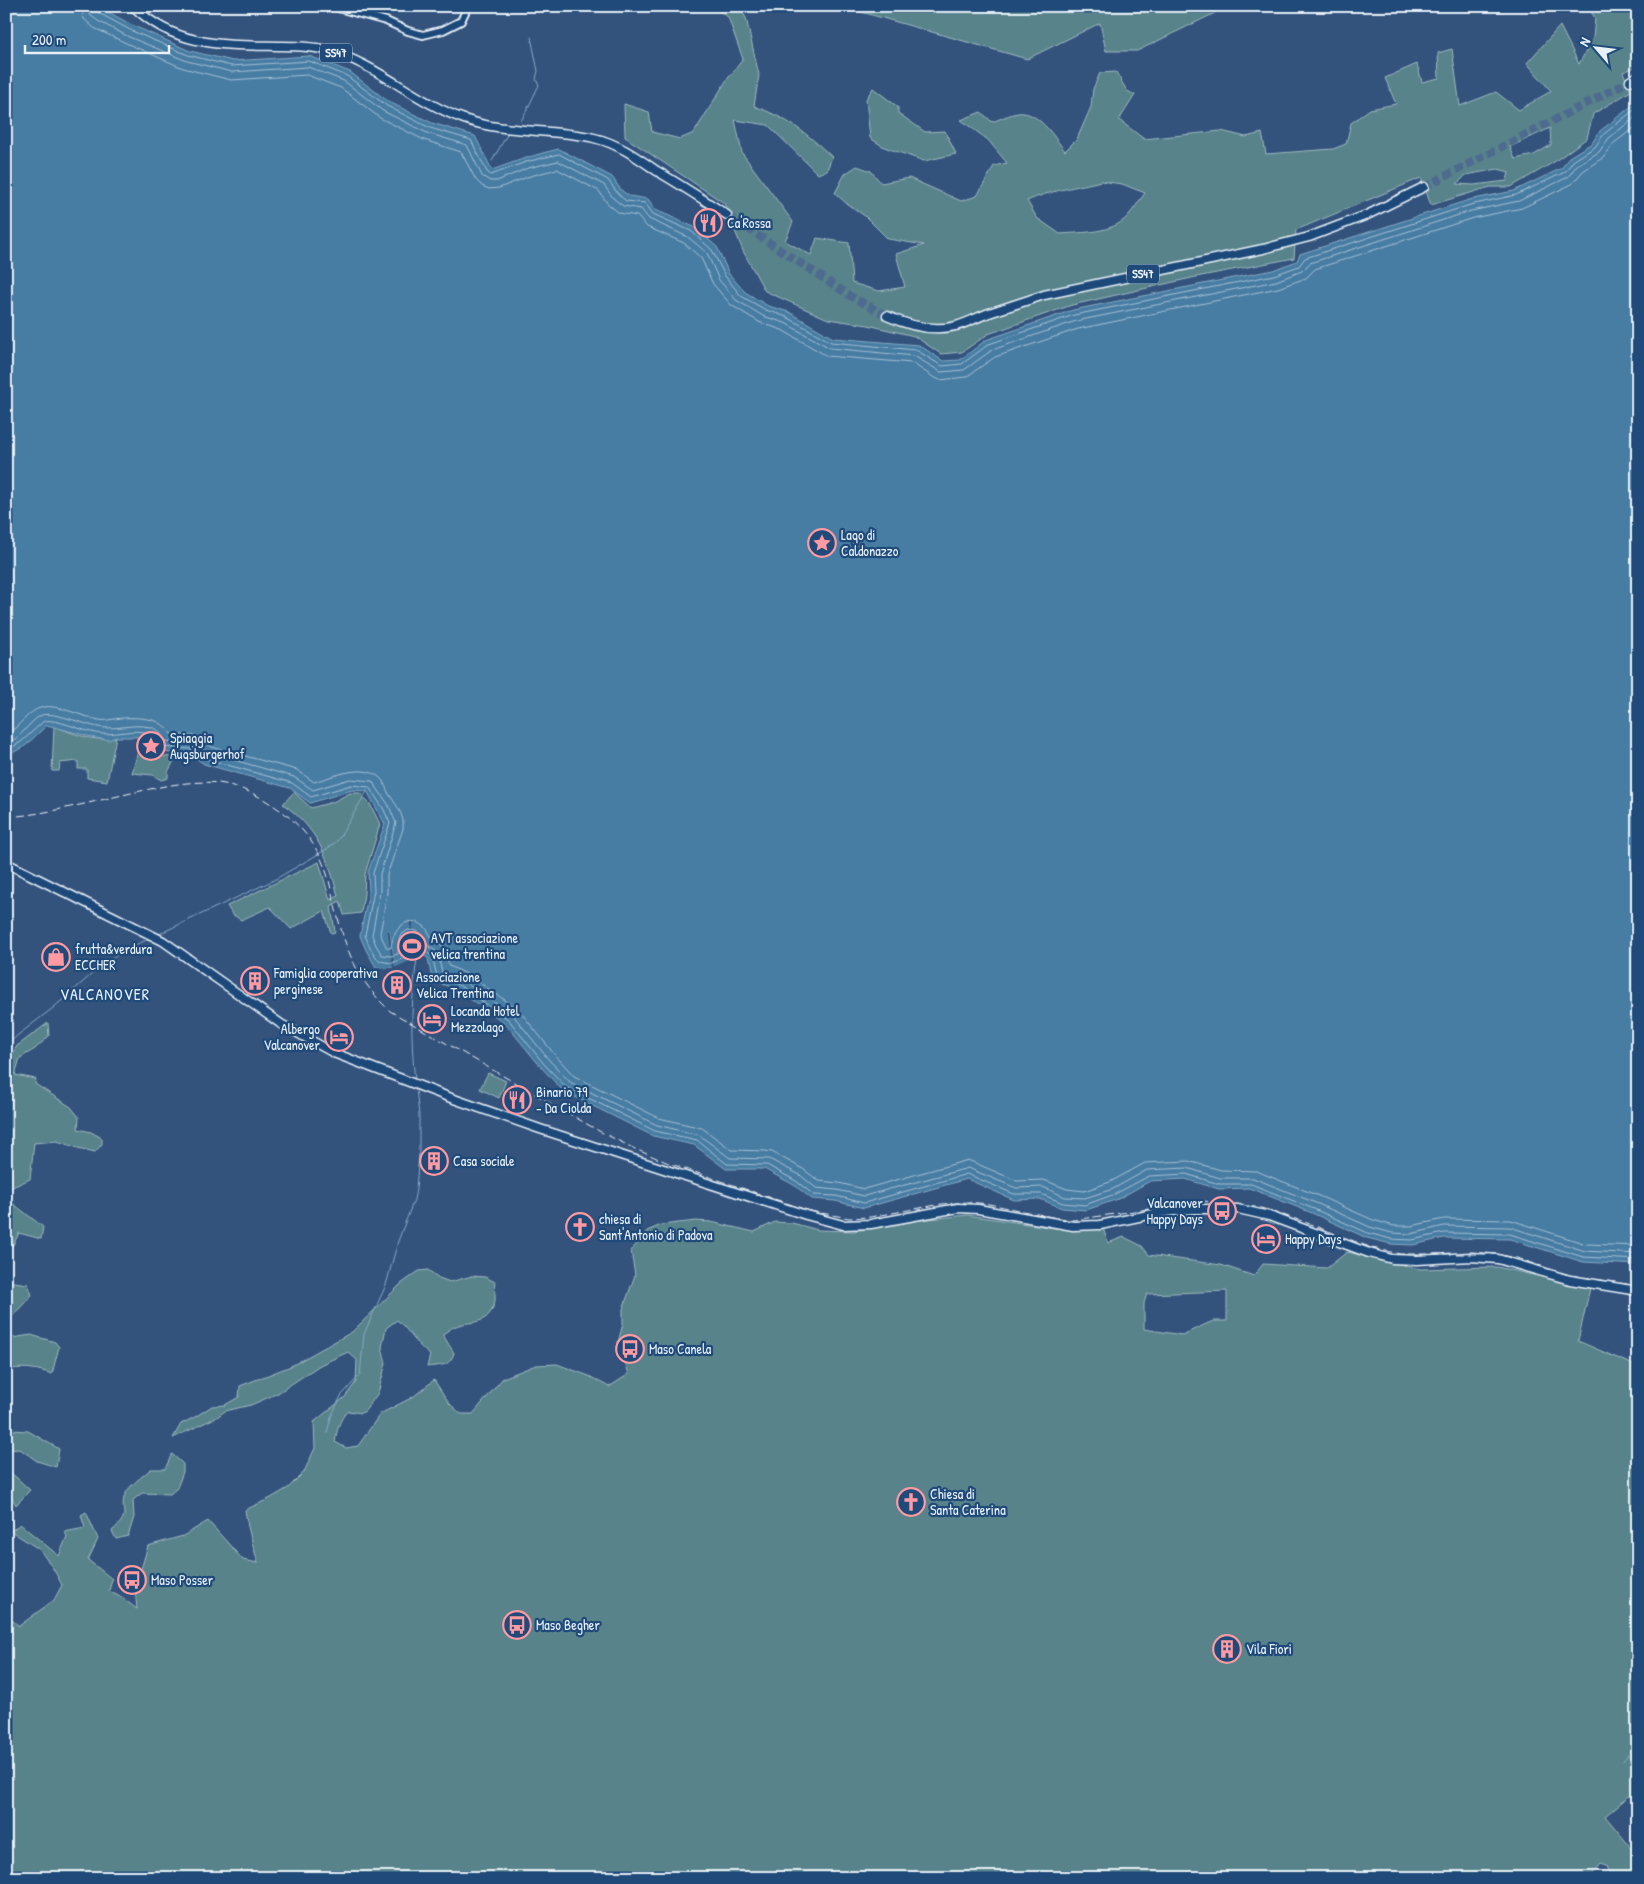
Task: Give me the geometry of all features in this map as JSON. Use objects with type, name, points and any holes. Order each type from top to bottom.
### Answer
[{"type":"main road","name":"SS47","points":[[133,6],[145,18],[169,32],[192,39],[238,46],[306,46],[342,54],[439,108],[464,119],[489,126],[595,138],[614,145],[634,156],[727,215]]},
{"type":"main road","points":[[1630,81],[1638,76]]},
{"type":"main road","name":"SS47","points":[[887,316],[915,326],[936,328],[955,326],[1010,305],[1044,295],[1263,249],[1309,237],[1367,216],[1424,187]]},
{"type":"main road","points":[[6,863],[163,941],[281,1024],[334,1053],[422,1087],[585,1144],[806,1215],[843,1225],[871,1224],[958,1208],[978,1208],[1073,1226],[1100,1225],[1158,1213],[1191,1209],[1238,1209],[1269,1216],[1369,1253],[1392,1259],[1417,1260],[1471,1257],[1498,1259],[1570,1280],[1638,1291]]},
{"type":"street","points":[[331,6],[386,21],[408,31],[423,35],[443,30],[461,21],[468,6]]},
{"type":"green space","points":[[712,6],[739,6],[746,18],[759,75],[754,106],[796,127],[832,157],[827,170],[818,174],[768,125],[735,120],[742,153],[793,222],[785,241],[811,255],[817,238],[849,243],[852,283],[879,291],[905,287],[896,254],[924,245],[888,239],[865,216],[847,204],[835,193],[845,174],[857,166],[871,171],[881,183],[909,178],[961,201],[977,196],[994,166],[1007,163],[988,140],[961,120],[981,112],[992,122],[1008,115],[1025,113],[1039,120],[1065,151],[1077,139],[1091,107],[1093,89],[1100,73],[1116,72],[1127,91],[1135,95],[1119,120],[1144,139],[1221,131],[1246,137],[1262,133],[1266,154],[1333,149],[1346,144],[1351,123],[1370,109],[1396,104],[1385,78],[1417,64],[1422,82],[1439,78],[1438,53],[1452,49],[1460,106],[1496,92],[1519,110],[1551,91],[1527,63],[1560,26],[1579,64],[1593,38],[1595,18],[1587,6],[1638,6],[1638,66],[1623,72],[1631,91],[1593,114],[1587,138],[1554,162],[1511,187],[1490,187],[1431,205],[1421,178],[1296,230],[1294,258],[1196,277],[1072,305],[988,334],[962,352],[941,354],[914,336],[868,325],[828,319],[765,291],[743,251],[724,203],[625,137],[624,104],[649,112],[652,132],[680,139],[694,133],[726,81],[743,59],[728,17]],"holes":[[[1550,128],[1551,145],[1534,155],[1515,159],[1510,147]],[[1498,169],[1509,172],[1507,181],[1474,185],[1457,184],[1466,175]],[[1101,181],[1122,184],[1145,193],[1128,216],[1114,226],[1096,231],[1060,234],[1037,218],[1027,201],[1053,192]]]},
{"type":"green space","points":[[849,6],[1215,6],[1215,13],[1137,51],[1106,51],[1100,23],[1027,59],[858,11]]},
{"type":"green space","points":[[873,88],[898,107],[898,113],[925,132],[945,131],[956,154],[924,161],[884,147],[870,138],[866,99]]},
{"type":"green space","points":[[54,726],[93,738],[109,739],[116,737],[107,781],[87,778],[87,769],[78,769],[78,761],[60,763],[59,771],[52,771]]},
{"type":"green space","points":[[142,737],[147,738],[150,747],[157,754],[166,757],[176,757],[168,772],[168,778],[161,780],[153,775],[132,773]]},
{"type":"green space","points":[[294,792],[311,808],[333,802],[350,793],[360,793],[370,804],[380,824],[365,874],[361,913],[344,915],[340,901],[331,906],[335,932],[331,933],[324,911],[291,929],[270,907],[241,920],[232,914],[227,906],[319,862],[330,900],[338,896],[320,844],[305,823],[283,804]]},
{"type":"green space","points":[[48,1023],[49,1036],[35,1049],[20,1058],[15,1075],[36,1079],[35,1084],[71,1107],[79,1117],[78,1129],[91,1132],[102,1138],[102,1144],[95,1152],[57,1141],[34,1143],[30,1179],[6,1190],[6,1065],[17,1046]]},
{"type":"green space","points":[[488,1073],[506,1081],[499,1098],[480,1089]]},
{"type":"green space","points":[[6,1198],[43,1227],[41,1239],[19,1233],[13,1245],[6,1248]]},
{"type":"green space","points":[[967,1215],[1054,1228],[1103,1228],[1108,1243],[1124,1237],[1142,1246],[1149,1255],[1221,1265],[1254,1276],[1263,1264],[1327,1268],[1347,1252],[1420,1269],[1497,1267],[1590,1288],[1578,1341],[1638,1367],[1638,1801],[1629,1796],[1605,1816],[1638,1856],[1638,1878],[1611,1876],[1607,1866],[1601,1864],[1591,1876],[1592,1878],[6,1878],[6,1615],[19,1626],[54,1600],[62,1585],[40,1550],[11,1531],[20,1524],[59,1556],[67,1536],[64,1532],[85,1528],[81,1515],[86,1512],[98,1539],[88,1560],[112,1579],[109,1591],[137,1609],[135,1589],[148,1546],[183,1536],[208,1521],[243,1560],[258,1563],[245,1510],[288,1488],[304,1472],[315,1448],[314,1422],[345,1397],[356,1382],[357,1360],[348,1352],[320,1365],[278,1393],[251,1405],[225,1411],[217,1417],[173,1438],[181,1424],[212,1406],[225,1405],[239,1397],[240,1386],[291,1366],[352,1332],[401,1284],[419,1271],[428,1270],[439,1278],[450,1282],[472,1276],[485,1277],[495,1282],[494,1305],[484,1319],[458,1325],[443,1335],[454,1353],[450,1361],[440,1365],[427,1367],[430,1355],[397,1320],[386,1328],[382,1347],[386,1363],[378,1393],[365,1411],[361,1413],[348,1411],[339,1425],[335,1442],[346,1448],[358,1446],[380,1414],[413,1397],[434,1380],[449,1403],[461,1414],[473,1414],[503,1378],[536,1365],[557,1364],[589,1376],[609,1387],[629,1374],[618,1342],[623,1324],[623,1309],[635,1275],[631,1251],[647,1231],[661,1225],[696,1221],[711,1222],[754,1232],[775,1222],[792,1223],[818,1230],[854,1231]],"holes":[[[1227,1291],[1227,1321],[1213,1321],[1182,1335],[1144,1329],[1144,1303],[1147,1294]]]},
{"type":"green space","points":[[6,1281],[28,1284],[32,1295],[6,1323],[6,1308],[8,1304],[6,1304]]},
{"type":"green space","points":[[31,1335],[55,1342],[59,1347],[52,1374],[32,1369],[11,1369],[8,1379],[6,1379],[6,1339]]},
{"type":"green space","points":[[12,1430],[28,1431],[59,1449],[56,1467],[37,1461],[20,1449],[6,1450],[6,1432]]},
{"type":"green space","points":[[172,1454],[183,1464],[183,1472],[177,1488],[170,1494],[142,1493],[133,1500],[134,1517],[128,1536],[116,1539],[112,1531],[119,1525],[124,1515],[123,1504],[128,1490],[151,1469],[165,1469]]},
{"type":"green space","points":[[6,1463],[9,1471],[30,1490],[16,1505],[6,1487]]},
{"type":"water","name":"Lago di Caldonazzo","points":[[6,6],[97,6],[134,26],[190,51],[233,61],[309,56],[350,72],[389,102],[432,123],[475,136],[492,170],[559,149],[612,177],[621,190],[629,196],[648,199],[656,210],[694,227],[717,247],[729,274],[745,292],[768,306],[789,312],[833,338],[919,345],[943,361],[960,360],[986,340],[1073,310],[1273,270],[1297,261],[1300,254],[1469,200],[1514,191],[1562,168],[1569,157],[1592,143],[1600,131],[1638,101],[1638,1265],[1583,1262],[1510,1239],[1444,1238],[1413,1245],[1391,1244],[1367,1238],[1312,1213],[1249,1188],[1219,1189],[1185,1179],[1150,1181],[1118,1199],[1086,1210],[1062,1208],[1040,1199],[1014,1200],[967,1179],[864,1208],[835,1201],[812,1199],[794,1185],[764,1169],[726,1169],[694,1145],[653,1136],[563,1091],[505,1023],[457,990],[432,980],[428,958],[417,951],[413,940],[410,942],[410,961],[395,967],[389,930],[387,931],[394,968],[376,967],[360,936],[369,891],[368,872],[385,824],[367,791],[352,790],[310,803],[290,788],[204,764],[190,754],[160,752],[154,749],[152,740],[138,737],[116,737],[109,740],[95,738],[47,725],[24,747],[6,756]]},
{"type":"pier","points":[[411,921],[413,921],[413,940],[417,951],[416,954],[412,947],[412,962],[394,970],[376,969],[376,967],[393,968],[387,931],[389,930],[395,967],[409,961]]},
{"type":"waterway","points":[[521,121],[539,85],[536,79],[538,71],[531,37]]},
{"type":"waterway","points":[[492,161],[508,133]]},
{"type":"waterway","points":[[159,934],[274,880],[327,849],[338,840],[367,791]]},
{"type":"waterway","points":[[6,1046],[99,968],[126,949],[151,938]]},
{"type":"waterway","points":[[415,1080],[412,1016],[418,952]]},
{"type":"waterway","points":[[327,1433],[331,1417],[341,1396],[360,1375],[364,1334],[386,1285],[398,1241],[414,1200],[419,1152],[419,1115],[416,1089]]},
{"type":"waterway","points":[[1623,1761],[1638,1738]]},
{"type":"tunnel","points":[[1424,187],[1630,81]]},
{"type":"tunnel","points":[[727,215],[852,297],[887,316]]},
{"type":"railway","points":[[6,817],[55,810],[187,783],[219,783],[235,786],[257,796],[292,819],[305,833],[321,857],[347,948],[368,987],[390,1011],[599,1131],[635,1149],[671,1164],[810,1211],[849,1218],[870,1217],[942,1204],[968,1202],[989,1204],[1074,1220],[1202,1201],[1261,1208],[1302,1221],[1372,1248],[1400,1254],[1496,1254],[1517,1258],[1565,1274],[1638,1286]]},
{"type":"place","name":"Ca'Rossa","points":[[708,223]]},
{"type":"place","name":"Lago di Caldonazzo","points":[[822,543]]},
{"type":"place","name":"Spiaggia Augsburgerhof","points":[[151,746]]},
{"type":"place","name":"AVT associazione velica trentina","points":[[412,946]]},
{"type":"place","name":"frutta&verdura ECCHER","points":[[56,957]]},
{"type":"place","name":"Famiglia cooperativa perginese","points":[[255,981]]},
{"type":"place","name":"Associazione Velica Trentina","points":[[397,985]]},
{"type":"place","name":"Locanda Hotel Mezzolago","points":[[432,1019]]},
{"type":"place","name":"Albergo Valcanover","points":[[339,1037]]},
{"type":"place","name":"Binario 79 - Da Ciolda","points":[[517,1100]]},
{"type":"place","name":"Casa sociale","points":[[434,1161]]},
{"type":"place","name":"Valcanover Happy Days","points":[[1222,1211]]},
{"type":"place","name":"chiesa di Sant'Antonio di Padova","points":[[580,1227]]},
{"type":"place","name":"Happy Days","points":[[1266,1239]]},
{"type":"place","name":"Maso Canela","points":[[630,1349]]},
{"type":"place","name":"Chiesa di Santa Caterina","points":[[911,1502]]},
{"type":"place","name":"Maso Posser","points":[[132,1580]]},
{"type":"place","name":"Maso Begher","points":[[517,1625]]},
{"type":"place","name":"Vila Fiori","points":[[1227,1649]]},
{"type":"district","name":"VALCANOVER","points":[[105,994]]}]
